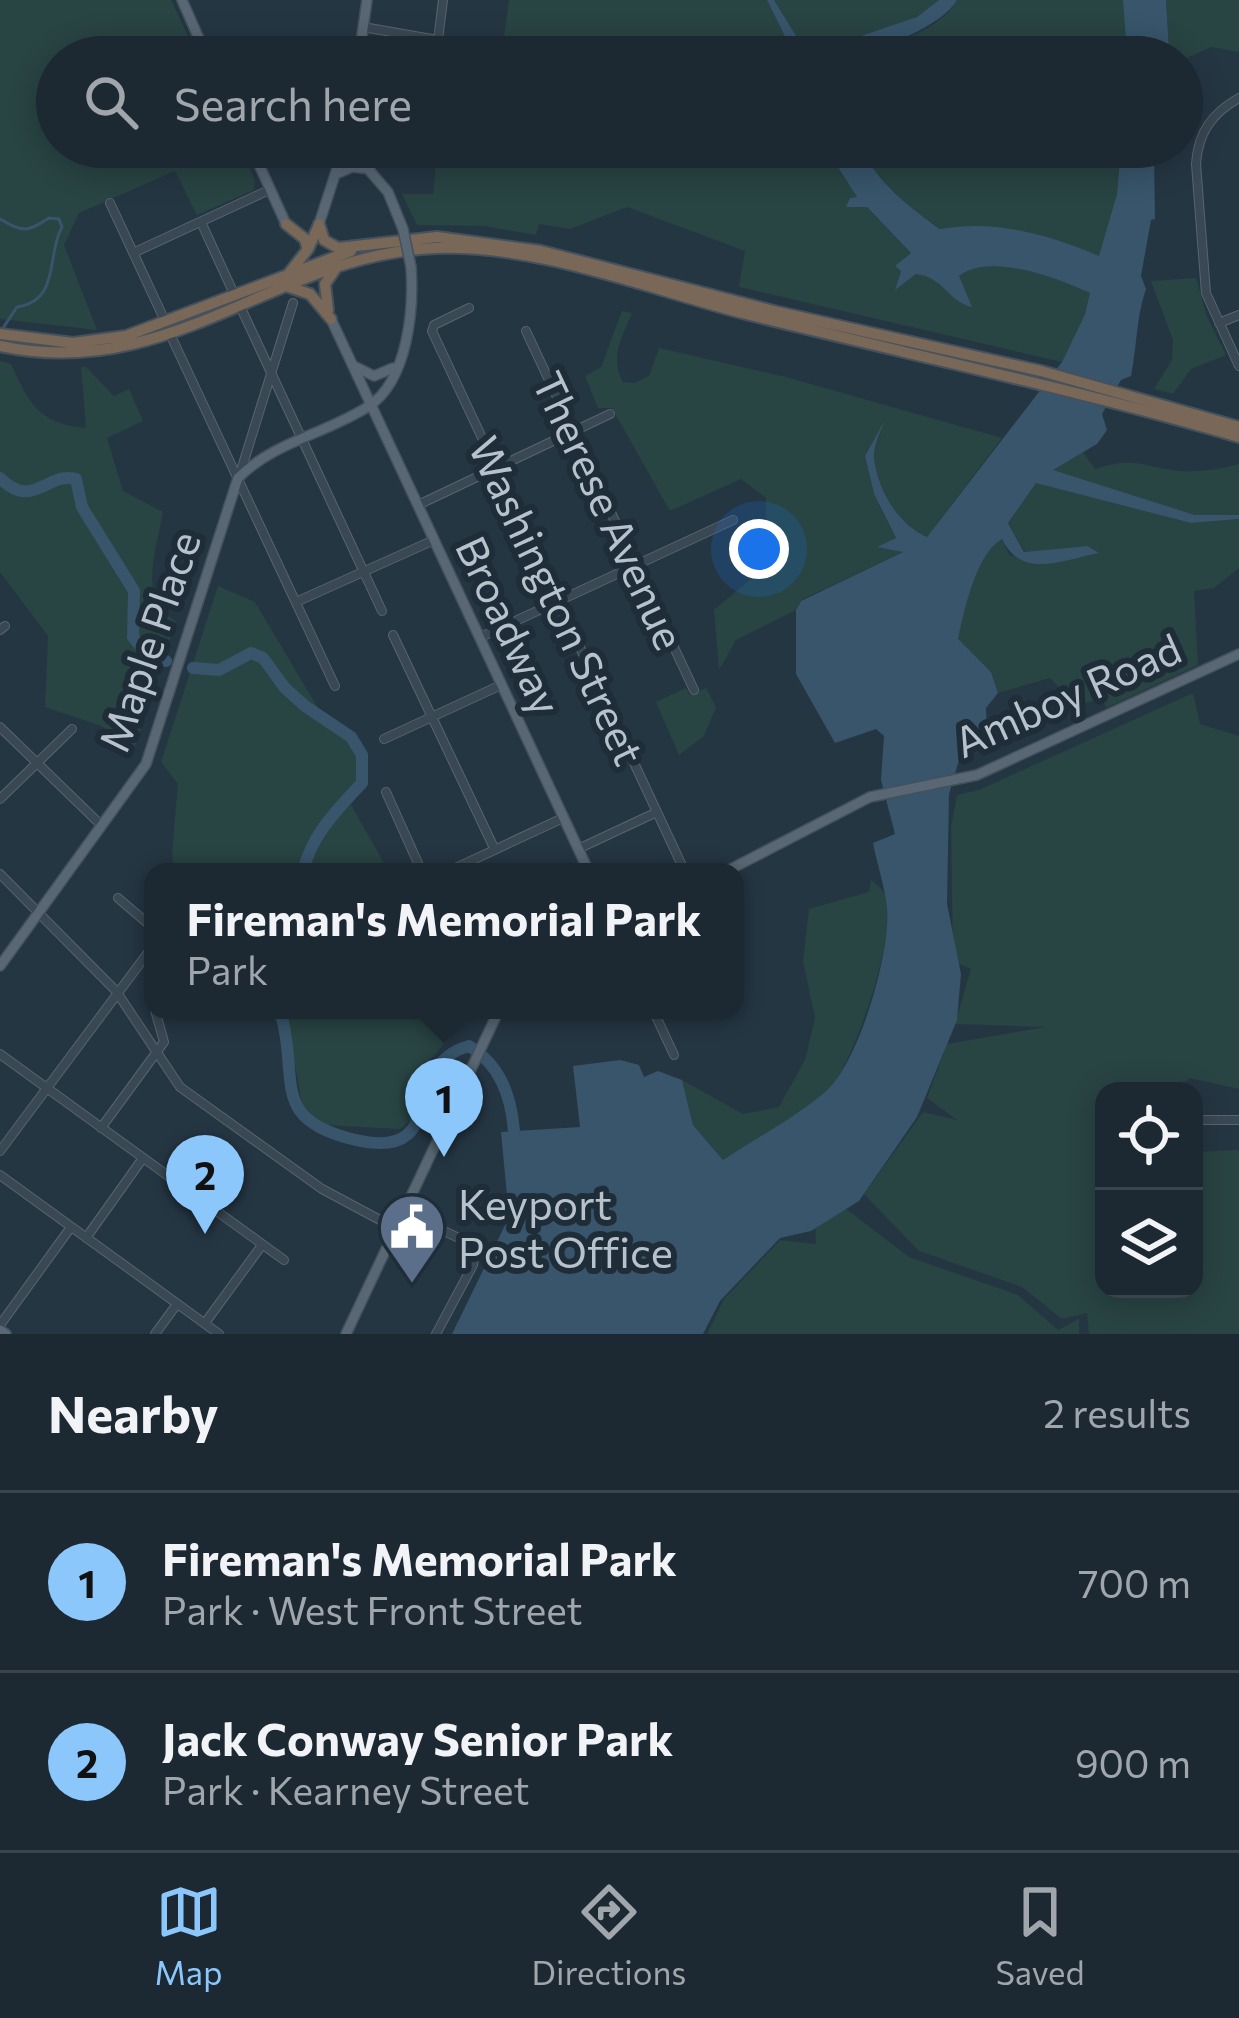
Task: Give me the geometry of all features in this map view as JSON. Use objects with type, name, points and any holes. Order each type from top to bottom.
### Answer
[{"type":"highway","points":[[286,224],[305,239],[308,249]]},
{"type":"highway","points":[[320,224],[324,240],[334,247],[436,237],[514,245],[1239,423]]},
{"type":"highway","points":[[288,280],[320,224]]},
{"type":"highway","points":[[0,346],[79,355],[126,348],[365,246]]},
{"type":"highway","points":[[288,280],[415,249],[492,251],[806,329],[1039,376]]},
{"type":"highway","points":[[331,319],[324,297],[335,268]]},
{"type":"highway","points":[[288,280],[310,294],[331,319]]},
{"type":"highway","points":[[0,334],[48,342],[96,341],[168,328]]},
{"type":"highway","points":[[1123,398],[1239,437]]},
{"type":"main road","points":[[182,0],[198,36]]},
{"type":"main road","points":[[362,36],[368,0]]},
{"type":"main road","points":[[260,168],[286,224]]},
{"type":"main road","points":[[320,224],[338,168]]},
{"type":"main road","points":[[336,174],[350,168]]},
{"type":"main road","points":[[238,478],[254,462],[372,404],[397,366],[409,322],[411,267],[388,192],[370,169],[361,168]]},
{"type":"main road","name":"Broadway","points":[[331,319],[585,863]]},
{"type":"main road","points":[[352,364],[374,376],[397,366]]},
{"type":"main road","name":"Maple Place","points":[[0,966],[148,760],[238,478]]},
{"type":"main road","name":"Amboy Road","points":[[743,863],[875,796],[955,781],[1032,751],[1239,654]]},
{"type":"main road","points":[[346,1334],[495,1019]]},
{"type":"street","points":[[438,36],[443,0]]},
{"type":"street","points":[[363,27],[415,36]]},
{"type":"street","points":[[1203,136],[1208,123],[1239,98]]},
{"type":"street","points":[[1197,168],[1204,284],[1239,366]]},
{"type":"street","points":[[133,253],[269,190]]},
{"type":"street","points":[[110,202],[335,686]]},
{"type":"street","points":[[201,221],[382,611]]},
{"type":"street","name":"Maple Place","points":[[238,478],[292,304]]},
{"type":"street","name":"Washington Street","points":[[469,308],[432,328],[681,863]]},
{"type":"street","points":[[1219,323],[1239,315]]},
{"type":"street","name":"Therese Avenue","points":[[526,331],[694,690]]},
{"type":"street","points":[[418,505],[610,414]]},
{"type":"street","points":[[479,638],[733,520]]},
{"type":"street","points":[[296,602],[434,540]]},
{"type":"street","points":[[393,634],[495,850]]},
{"type":"street","points":[[384,739],[501,685]]},
{"type":"street","points":[[0,727],[102,826]]},
{"type":"street","points":[[0,799],[72,729]]},
{"type":"street","points":[[386,792],[418,863]]},
{"type":"street","points":[[578,849],[657,812]]},
{"type":"street","points":[[467,863],[563,818]]},
{"type":"street","points":[[0,874],[116,991],[183,1089],[323,1190],[395,1228]]},
{"type":"street","points":[[118,898],[144,920]]},
{"type":"street","points":[[0,1150],[116,991],[144,961]]},
{"type":"street","points":[[101,1128],[164,1040],[158,1019]]},
{"type":"street","points":[[657,1019],[674,1054]]},
{"type":"street","points":[[0,1054],[284,1260]]},
{"type":"street","points":[[1203,1120],[1239,1120]]},
{"type":"street","points":[[86,1238],[143,1158]]},
{"type":"street","points":[[0,1175],[219,1334]]},
{"type":"street","points":[[404,1212],[466,1243],[475,1256],[436,1334]]},
{"type":"street","points":[[2,1330],[71,1227]]},
{"type":"street","points":[[205,1323],[262,1245]]},
{"type":"street","points":[[155,1334],[177,1304]]},
{"type":"green space","points":[[0,0],[171,0],[188,36],[36,36],[36,168],[250,168],[254,190],[197,215],[175,171],[79,213],[64,245],[97,330],[0,319]]},
{"type":"green space","points":[[509,0],[767,0],[785,36],[504,36]]},
{"type":"green space","points":[[774,0],[939,0],[917,17],[860,36],[795,36]]},
{"type":"green space","points":[[957,0],[1123,0],[1126,36],[909,36],[948,12]]},
{"type":"green space","points":[[1166,0],[1239,0],[1239,52],[1212,47],[1203,51],[1203,36],[1168,36]]},
{"type":"green space","points":[[436,168],[839,168],[858,198],[911,253],[896,267],[901,270],[896,288],[916,274],[934,276],[971,305],[958,276],[988,266],[1043,274],[1091,293],[1062,362],[739,287],[745,251],[627,207],[570,229],[539,224],[536,235],[483,226],[417,225],[402,194],[433,194]]},
{"type":"green space","points":[[873,168],[1119,168],[1100,257],[1022,232],[941,229]]},
{"type":"green space","points":[[1196,278],[1207,317],[1226,355],[1191,369],[1173,394],[1154,389],[1172,360],[1173,340],[1151,281]]},
{"type":"green space","points":[[622,311],[632,313],[617,356],[623,382],[649,376],[659,348],[786,377],[1002,438],[927,537],[898,515],[879,482],[874,454],[882,429],[865,457],[874,494],[896,539],[879,547],[905,551],[801,600],[796,610],[736,640],[719,670],[714,610],[765,567],[766,498],[741,479],[670,511],[612,408],[598,408],[585,376],[601,367]]},
{"type":"green space","points":[[0,361],[11,364],[30,400],[57,422],[86,428],[81,367],[114,396],[129,389],[143,421],[107,438],[123,491],[163,512],[153,587],[164,612],[176,621],[135,747],[101,726],[45,707],[48,636],[0,572]]},
{"type":"green space","points":[[1083,452],[1095,469],[1130,463],[1195,471],[1239,464],[1239,515],[1195,515],[1051,470]]},
{"type":"green space","points":[[1036,482],[1191,523],[1239,519],[1239,568],[1214,588],[1194,591],[1198,665],[1106,708],[1102,698],[1076,706],[1050,678],[998,693],[991,672],[957,640],[972,584],[985,557],[1002,539],[1010,556],[1087,546],[1025,552],[1008,523]]},
{"type":"green space","points":[[218,586],[255,602],[321,713],[351,730],[366,755],[366,781],[350,803],[384,863],[173,863],[178,784],[161,762]]},
{"type":"green space","points":[[686,688],[690,695],[706,688],[716,707],[704,736],[679,755],[656,702]]},
{"type":"green space","points":[[1193,693],[1200,724],[1239,736],[1239,1089],[1190,1078],[1185,1082],[1095,1082],[1095,1298],[1203,1298],[1203,1152],[1239,1150],[1239,1334],[1089,1334],[1087,1313],[1062,1319],[1022,1287],[919,1251],[864,1194],[923,1112],[957,1120],[927,1098],[947,1044],[1045,1027],[955,1024],[971,969],[953,961],[951,827],[957,795],[979,790]]},
{"type":"green space","points":[[871,880],[884,893],[886,934],[873,992],[841,1072],[809,1106],[723,1160],[693,1125],[682,1080],[743,1114],[779,1107],[805,1060],[815,1018],[803,961],[809,909],[869,892]]},
{"type":"green space","points":[[275,1019],[428,1019],[430,1024],[441,1020],[454,1027],[421,1071],[412,1119],[400,1129],[322,1125],[302,1105],[296,1070]]},
{"type":"green space","points":[[841,1205],[909,1257],[1018,1295],[1058,1330],[1079,1319],[1079,1334],[707,1334],[724,1299],[780,1240],[816,1244],[815,1224]]},
{"type":"water","points":[[767,0],[774,0],[796,36],[785,36]]},
{"type":"water","points":[[939,0],[957,0],[938,19],[910,35],[861,36],[917,17]]},
{"type":"water","points":[[1123,0],[1166,0],[1168,36],[1126,36]]},
{"type":"water","points":[[839,168],[873,168],[905,202],[940,229],[981,226],[1022,231],[1099,256],[1117,194],[1119,168],[1154,168],[1155,219],[1151,220],[1141,276],[1146,289],[1131,376],[1121,380],[1102,414],[1107,430],[1097,444],[1053,470],[1195,515],[1239,515],[1239,519],[1191,523],[1036,483],[1008,523],[1024,552],[1087,546],[1099,553],[1032,563],[1010,552],[1002,539],[985,557],[972,584],[958,639],[991,672],[998,693],[986,708],[987,735],[959,760],[949,794],[947,904],[961,974],[957,1020],[917,1117],[859,1201],[811,1231],[780,1238],[720,1301],[703,1334],[452,1334],[509,1217],[501,1132],[580,1127],[573,1066],[620,1060],[639,1065],[644,1077],[658,1071],[682,1080],[693,1125],[723,1160],[825,1092],[838,1078],[861,1033],[887,927],[873,843],[895,834],[881,780],[884,736],[876,729],[835,743],[796,674],[796,610],[801,601],[903,552],[877,547],[896,538],[874,494],[865,456],[885,420],[874,453],[880,482],[899,515],[927,537],[1062,362],[1090,293],[1024,270],[988,266],[959,276],[972,307],[926,276],[916,274],[895,290],[901,271],[895,266],[911,253],[867,207],[846,207],[850,198],[857,197]]},
{"type":"waterway","points":[[0,219],[24,229],[49,218],[59,219],[62,227],[46,286],[31,303],[17,307],[3,328]]},
{"type":"waterway","points":[[0,478],[22,491],[76,479],[82,507],[134,591],[133,637],[144,650],[166,661]]},
{"type":"waterway","points":[[193,668],[219,670],[251,653],[263,658],[285,688],[351,737],[362,755],[362,783],[334,813],[306,863]]},
{"type":"waterway","points":[[282,1019],[298,1108],[328,1131],[385,1143],[404,1137],[415,1125],[436,1071],[448,1056],[469,1046],[489,1062],[502,1082],[514,1131]]},
{"type":"place","name":"Fireman's Memorial Park","points":[[444,1157]]},
{"type":"place","name":"Jack Conway Senior Park","points":[[205,1234]]},
{"type":"place","name":"Keyport Post Office","points":[[412,1286]]}]
